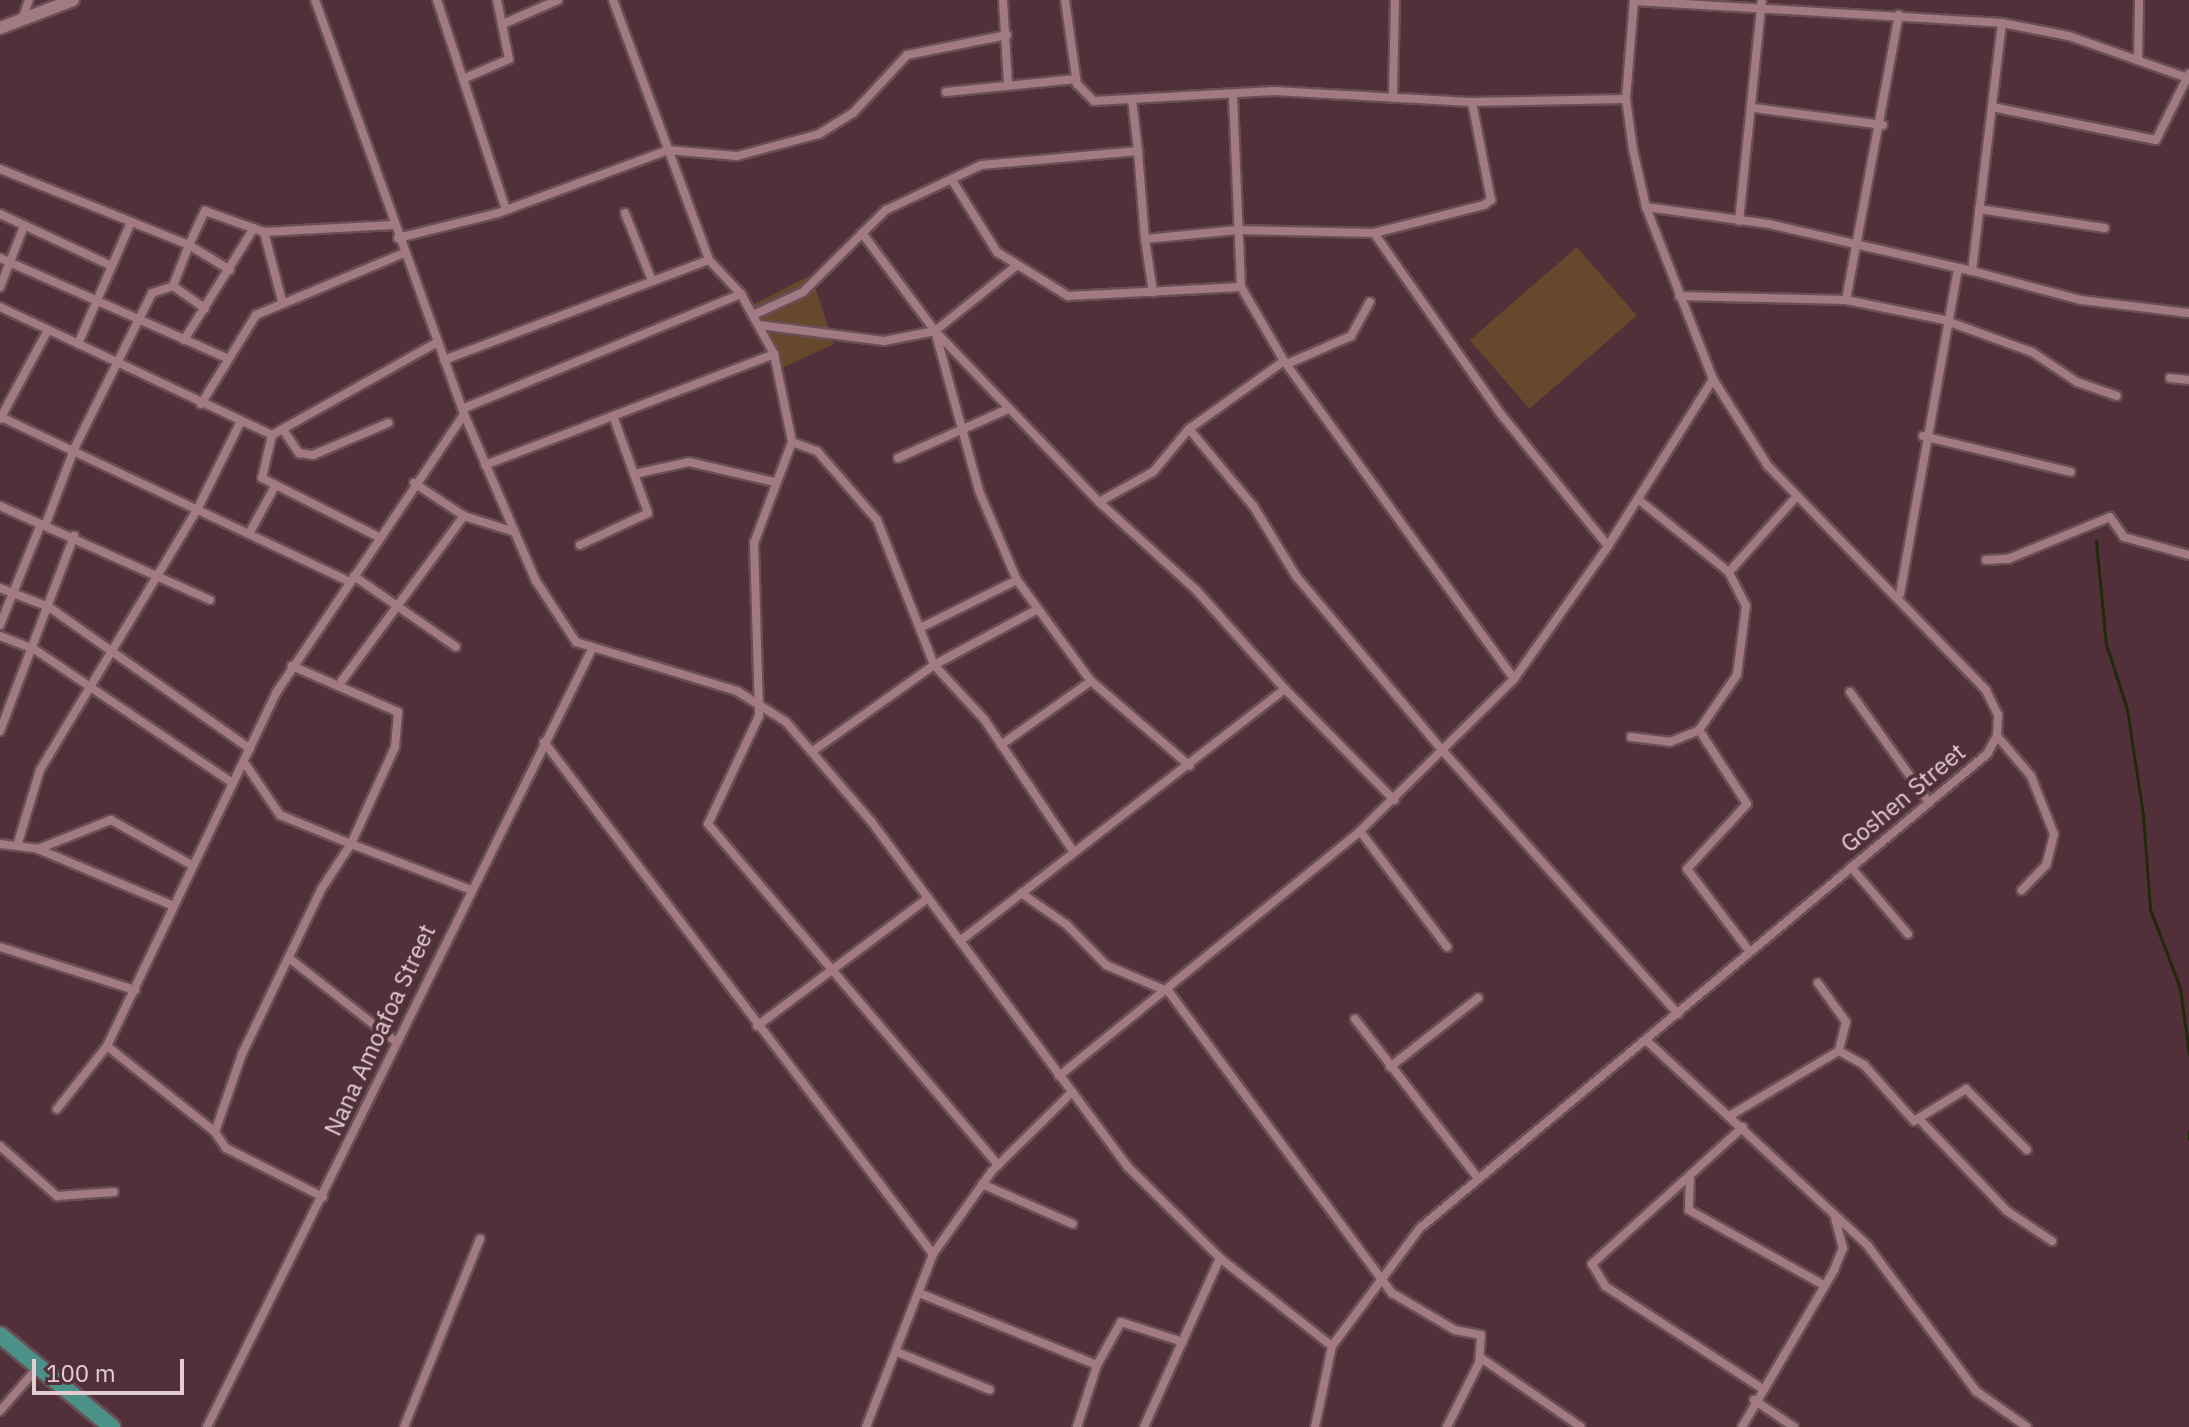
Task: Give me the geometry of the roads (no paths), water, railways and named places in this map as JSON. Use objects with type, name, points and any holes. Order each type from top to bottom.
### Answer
[{"type":"highway","points":[[0,1335],[112,1427]]},
{"type":"street","points":[[23,17],[29,0]]},
{"type":"street","points":[[0,28],[73,0]]},
{"type":"street","points":[[315,0],[463,412],[512,531],[568,631],[591,651],[760,702],[813,751],[928,898],[1071,1093],[1143,1185],[1220,1258],[1332,1346]]},
{"type":"street","points":[[437,0],[505,207]]},
{"type":"street","points":[[463,79],[509,59],[497,0]]},
{"type":"street","points":[[503,24],[558,0]]},
{"type":"street","points":[[613,0],[709,260],[741,294],[774,354],[792,442],[774,482],[754,543],[760,702],[755,729],[711,806],[708,824],[828,969],[998,1165]]},
{"type":"street","points":[[1003,0],[1008,84]]},
{"type":"street","points":[[1065,0],[1076,79],[1094,101],[1233,94],[1393,95],[1472,102],[1626,99]]},
{"type":"street","points":[[1393,95],[1395,0]]},
{"type":"street","points":[[1634,0],[1762,2],[2002,23],[2187,76],[2156,140],[1992,107]]},
{"type":"street","name":"Goshen Street","points":[[1315,1427],[1332,1346],[1378,1280],[1420,1228],[1987,754],[1997,736],[1998,715],[1986,690],[1900,594],[1796,497],[1736,423],[1713,379],[1646,207],[1626,99],[1634,0]]},
{"type":"street","points":[[2138,60],[2139,0]]},
{"type":"street","points":[[1739,221],[1754,108],[1762,2]]},
{"type":"street","points":[[1846,300],[1883,125],[1899,15]]},
{"type":"street","points":[[1972,271],[2002,23]]},
{"type":"street","points":[[398,238],[505,207],[668,150],[737,156],[819,134],[853,113],[907,55],[1007,35]]},
{"type":"street","points":[[946,92],[1076,79]]},
{"type":"street","points":[[1233,94],[1241,287],[1286,362],[1514,679]]},
{"type":"street","points":[[1132,99],[1153,292]]},
{"type":"street","points":[[1145,239],[1237,230],[1374,233],[1491,200],[1472,102]]},
{"type":"street","points":[[1754,108],[1883,125]]},
{"type":"street","points":[[753,315],[803,292],[886,210],[981,165],[1138,151]]},
{"type":"street","points":[[0,169],[189,245],[230,270]]},
{"type":"street","points":[[952,180],[997,252],[1068,296],[1241,287]]},
{"type":"street","points":[[1646,207],[1857,243],[2081,300],[2189,313]]},
{"type":"street","points":[[1979,209],[2105,228]]},
{"type":"street","points":[[173,286],[205,211],[264,232],[394,225]]},
{"type":"street","points":[[625,213],[652,281]]},
{"type":"street","points":[[0,214],[112,266]]},
{"type":"street","points":[[78,344],[131,222]]},
{"type":"street","points":[[0,287],[24,226]]},
{"type":"street","points":[[184,340],[254,228]]},
{"type":"street","points":[[264,232],[282,301]]},
{"type":"street","points":[[862,233],[935,331],[1006,410],[1099,502],[1197,591],[1285,689],[1394,800]]},
{"type":"street","points":[[1374,233],[1500,413],[1608,546]]},
{"type":"street","points":[[201,404],[256,315],[282,301],[404,253]]},
{"type":"street","points":[[0,258],[227,358]]},
{"type":"street","points":[[444,360],[709,260]]},
{"type":"street","points":[[759,325],[884,341],[935,331],[1016,266]]},
{"type":"street","points":[[1900,594],[1923,436],[1944,320],[1958,268]]},
{"type":"street","points":[[0,625],[75,447],[115,361],[156,289],[173,286],[205,308]]},
{"type":"street","points":[[57,1109],[107,1046],[171,905],[292,666],[463,412],[741,294]]},
{"type":"street","points":[[1679,296],[1846,300],[1944,320],[2032,352],[2077,382],[2117,396]]},
{"type":"street","points":[[1099,502],[1153,472],[1189,429],[1286,362],[1351,336],[1370,302]]},
{"type":"street","points":[[0,307],[240,423],[272,435],[438,342]]},
{"type":"street","points":[[48,330],[1,419],[75,447],[197,510],[352,579],[456,647]]},
{"type":"street","points":[[935,331],[962,435],[1017,580],[1036,610],[1091,681],[1190,766]]},
{"type":"street","points":[[485,465],[774,354]]},
{"type":"street","points":[[2170,378],[2189,380]]},
{"type":"street","points":[[1059,1076],[1169,992],[1360,831],[1514,679],[1639,500],[1713,379]]},
{"type":"street","points":[[898,458],[962,435],[1006,410]]},
{"type":"street","points":[[580,545],[648,513],[613,416]]},
{"type":"street","points":[[17,846],[40,770],[113,655],[197,510],[240,423]]},
{"type":"street","points":[[284,431],[299,453],[313,455],[388,423]]},
{"type":"street","points":[[1189,429],[1254,507],[1296,576],[1442,750],[1678,1014]]},
{"type":"street","points":[[272,435],[262,478],[274,488],[379,537]]},
{"type":"street","points":[[1923,436],[2071,472]]},
{"type":"street","points":[[792,442],[817,451],[877,520],[934,665],[1001,745],[1073,851]]},
{"type":"street","points":[[634,474],[689,462],[774,482]]},
{"type":"street","points":[[414,483],[464,516],[512,531]]},
{"type":"street","points":[[250,532],[274,488]]},
{"type":"street","points":[[1729,572],[1796,497]]},
{"type":"street","points":[[1631,737],[1670,742],[1699,730],[1744,658],[1746,606],[1729,572],[1639,500]]},
{"type":"street","points":[[0,506],[74,536],[210,600]]},
{"type":"street","points":[[341,682],[464,516]]},
{"type":"street","points":[[1986,560],[2008,559],[2110,517],[2124,537],[2189,555]]},
{"type":"street","points":[[0,731],[34,649],[74,536]]},
{"type":"street","points":[[920,628],[1017,580]]},
{"type":"street","points":[[0,588],[49,607],[250,749]]},
{"type":"street","points":[[813,751],[934,665],[1036,610]]},
{"type":"street","points":[[0,636],[34,649],[89,689],[233,783]]},
{"type":"street","name":"Nana Amoafoa Street","points":[[207,1427],[323,1197],[469,889],[591,651]]},
{"type":"street","points":[[215,1132],[289,958],[351,844],[395,747],[398,712],[341,682],[292,666]]},
{"type":"street","points":[[1001,745],[1091,681]]},
{"type":"street","points":[[960,941],[1073,851],[1190,766],[1285,689]]},
{"type":"street","points":[[1850,692],[1928,801]]},
{"type":"street","points":[[1699,730],[1747,804],[1687,869],[1750,952]]},
{"type":"street","points":[[1997,736],[2038,789],[2054,834],[2046,865],[2022,890]]},
{"type":"street","points":[[544,742],[933,1254]]},
{"type":"street","points":[[244,762],[280,815],[469,889]]},
{"type":"street","points":[[38,849],[111,820],[192,865]]},
{"type":"street","points":[[1360,831],[1447,947]]},
{"type":"street","points":[[0,844],[38,849],[171,905]]},
{"type":"street","points":[[1851,867],[1908,934]]},
{"type":"street","points":[[1021,893],[1067,925],[1106,965],[1169,992],[1378,1280],[1455,1330],[1481,1335],[1481,1358],[1447,1427]]},
{"type":"street","points":[[757,1026],[828,969],[928,898]]},
{"type":"street","points":[[0,947],[135,990]]},
{"type":"street","points":[[289,958],[396,1042]]},
{"type":"street","points":[[1731,1115],[1839,1051],[1846,1022],[1818,983]]},
{"type":"street","points":[[1390,1067],[1478,998]]},
{"type":"street","points":[[1355,1019],[1478,1178]]},
{"type":"street","points":[[1647,1041],[1731,1115],[1833,1214],[1895,1277],[1976,1391],[2027,1427]]},
{"type":"street","points":[[107,1046],[215,1132],[226,1148],[323,1197]]},
{"type":"street","points":[[1839,1051],[1920,1120],[2007,1211],[2052,1241]]},
{"type":"street","points":[[1920,1120],[1966,1089],[2027,1150]]},
{"type":"street","points":[[866,1427],[933,1254],[998,1165],[1071,1093]]},
{"type":"street","points":[[1743,1127],[1690,1178],[1597,1255],[1594,1277],[1760,1387]]},
{"type":"street","points":[[0,1146],[57,1196],[114,1192]]},
{"type":"street","points":[[1690,1178],[1689,1210],[1824,1285]]},
{"type":"street","points":[[982,1184],[1073,1224]]},
{"type":"street","points":[[1742,1427],[1760,1387],[1824,1285],[1843,1248],[1833,1214]]},
{"type":"street","points":[[404,1427],[480,1239]]},
{"type":"street","points":[[1144,1427],[1220,1258]]},
{"type":"street","points":[[919,1293],[1097,1365]]},
{"type":"street","points":[[1077,1427],[1097,1365],[1125,1320],[1183,1342]]},
{"type":"street","points":[[897,1352],[990,1390]]},
{"type":"street","points":[[1481,1358],[1581,1427]]},
{"type":"street","points":[[0,1411],[39,1365]]},
{"type":"street","points":[[1754,1400],[1794,1427]]},
{"type":"waterway","points":[[2096,541],[2106,644],[2127,709],[2143,815],[2150,909],[2180,988],[2189,1054]]},
{"type":"waterway","points":[[2189,1131],[2189,1139]]}]
